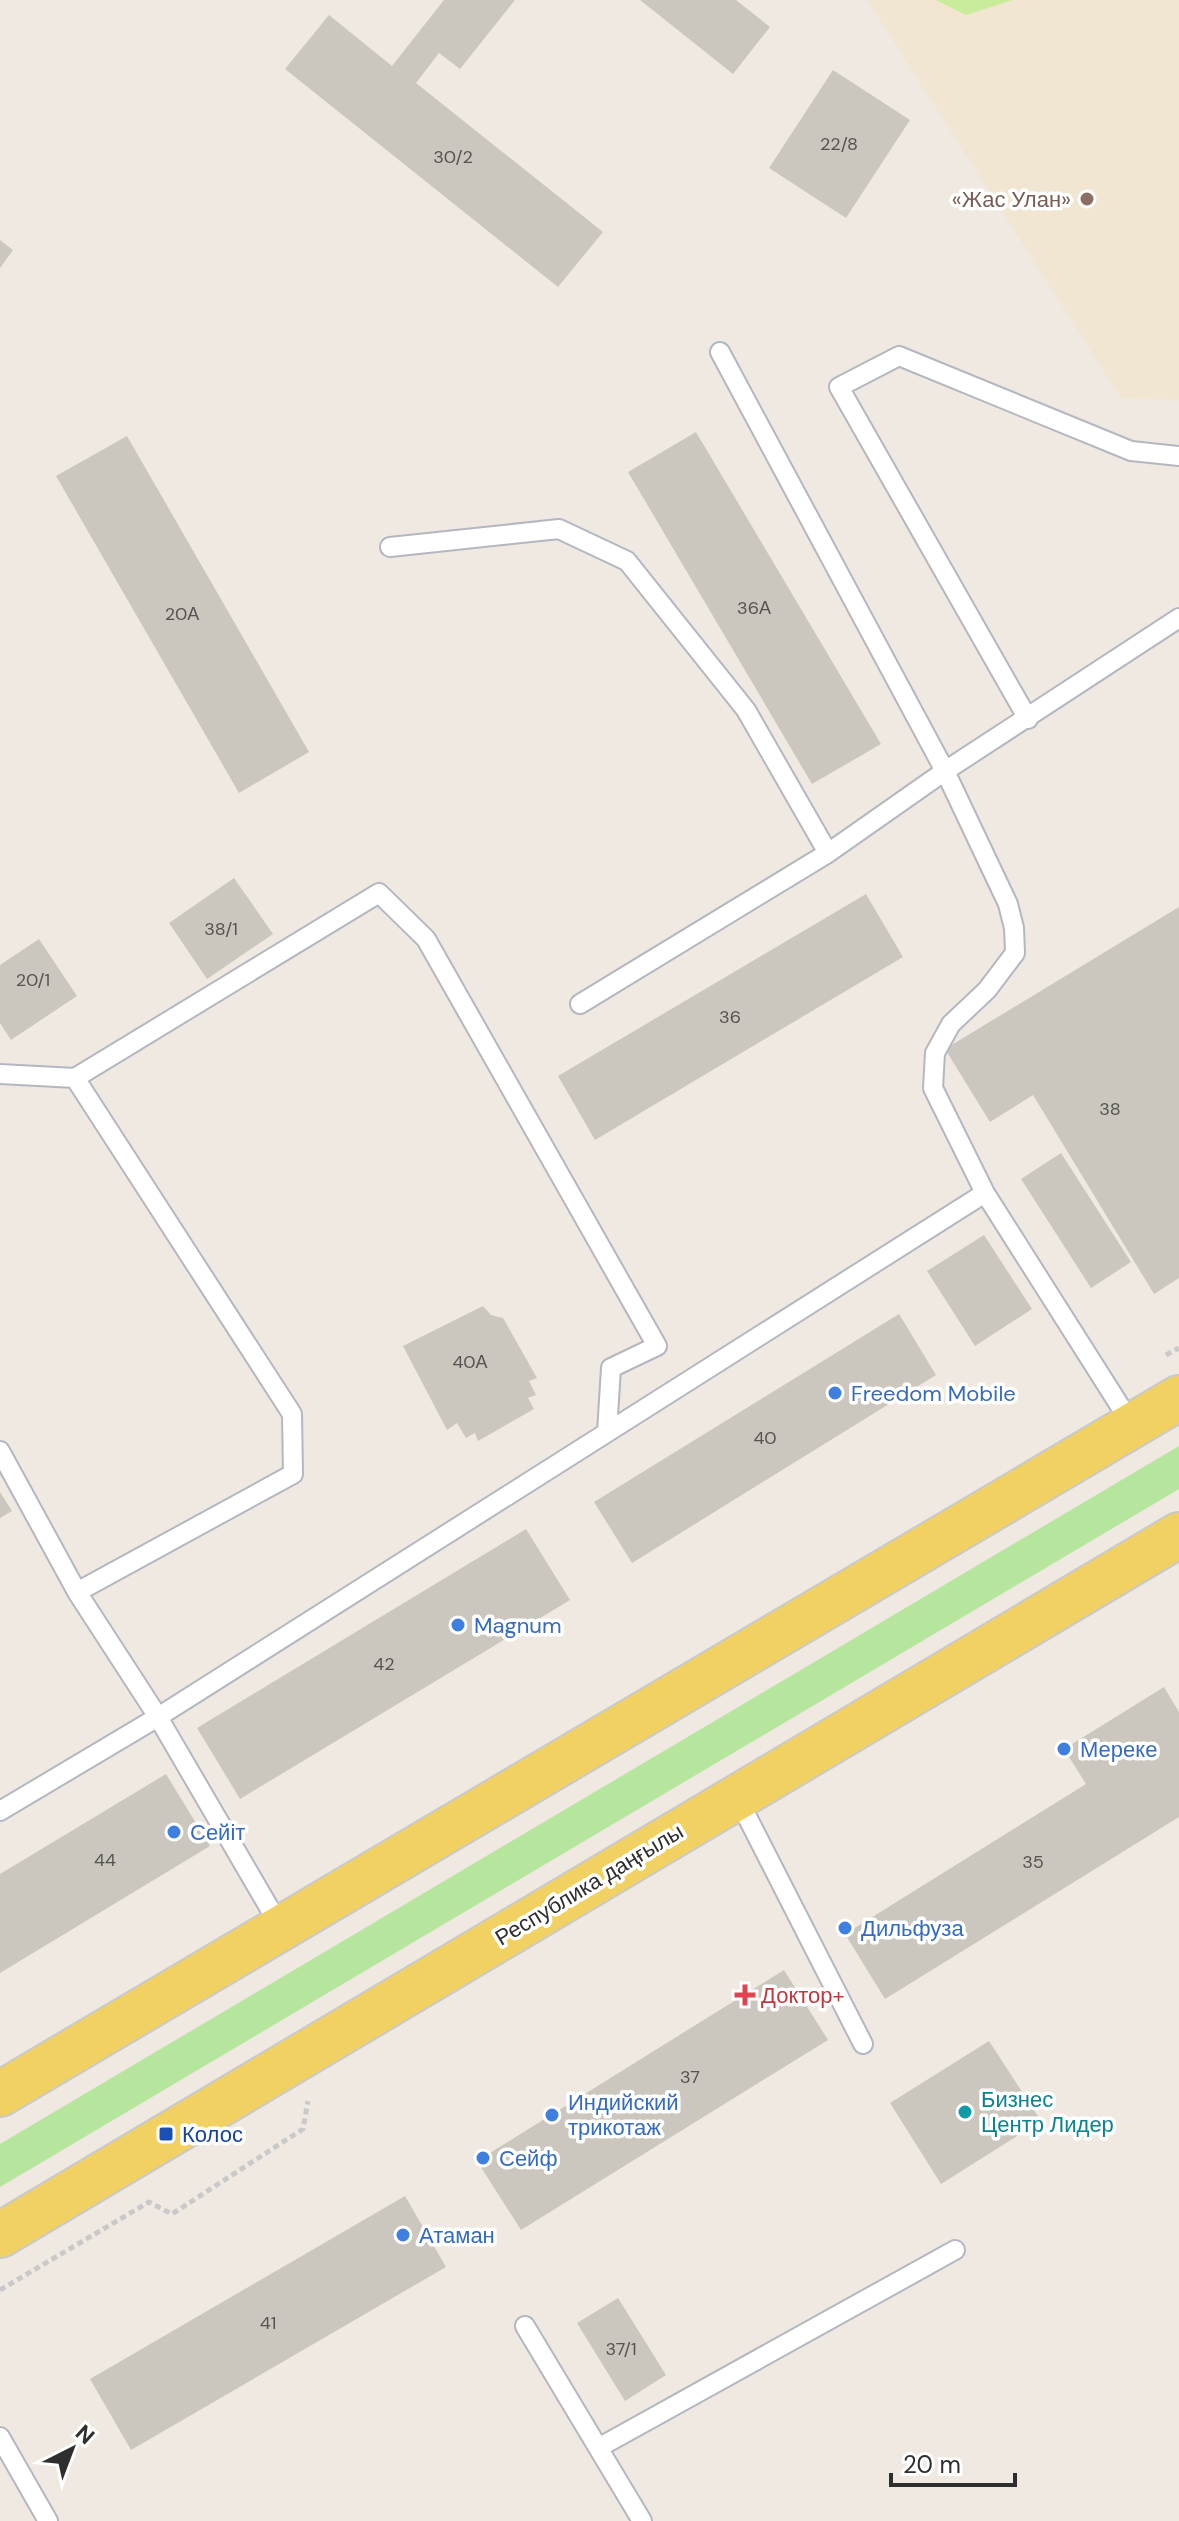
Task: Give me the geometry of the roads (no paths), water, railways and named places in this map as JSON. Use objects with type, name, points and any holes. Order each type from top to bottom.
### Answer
[{"type":"main road","points":[[0,2094],[1179,1398]]},
{"type":"main road","name":"Республика даңғылы","points":[[0,2235],[1179,1535]]},
{"type":"lane","points":[[720,352],[945,771],[1008,904],[1014,928],[1015,953],[987,990],[951,1024],[935,1053],[933,1088],[985,1193],[1132,1425]]},
{"type":"lane","points":[[1028,719],[839,387],[899,356],[1131,451],[1179,456]]},
{"type":"lane","points":[[390,547],[559,529],[627,561],[746,710],[828,853]]},
{"type":"lane","points":[[580,1004],[828,853],[945,771],[1179,618]]},
{"type":"lane","points":[[0,1074],[75,1078],[379,893],[426,939],[657,1346],[611,1368],[607,1432]]},
{"type":"lane","points":[[75,1078],[292,1414],[293,1474],[77,1592]]},
{"type":"lane","points":[[0,1811],[158,1717],[985,1193]]},
{"type":"lane","points":[[0,1451],[77,1592],[158,1717],[281,1928]]},
{"type":"lane","points":[[737,1797],[863,2044]]},
{"type":"lane","points":[[598,2448],[955,2250]]},
{"type":"lane","points":[[525,2326],[642,2521]]},
{"type":"lane","points":[[0,2437],[48,2521]]},
{"type":"place","name":"«Жас Улан»","points":[[1087,199]]},
{"type":"place","name":"Freedom Mobile","points":[[835,1393]]},
{"type":"place","name":"Magnum","points":[[458,1625]]},
{"type":"place","name":"Мереке","points":[[1064,1749]]},
{"type":"place","name":"Сейіт","points":[[174,1832]]},
{"type":"place","name":"Дильфуза","points":[[845,1928]]},
{"type":"place","name":"Доктор+","points":[[745,1995]]},
{"type":"place","name":"Бизнес Центр Лидер","points":[[965,2112]]},
{"type":"place","name":"Индийский трикотаж","points":[[552,2115]]},
{"type":"place","name":"Колос","points":[[166,2134]]},
{"type":"place","name":"Сейф","points":[[483,2158]]},
{"type":"place","name":"Атаман","points":[[403,2235]]}]
